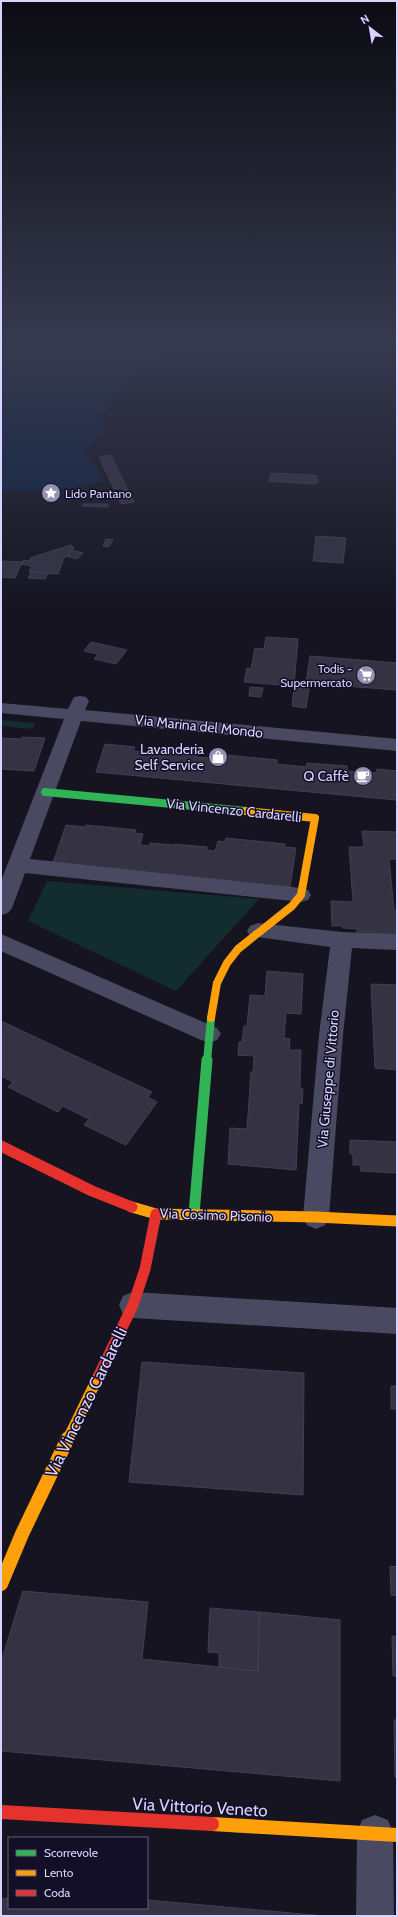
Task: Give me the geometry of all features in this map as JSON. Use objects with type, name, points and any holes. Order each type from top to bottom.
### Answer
[{"type":"street","name":"Via Marina del Mondo","points":[[1,694],[77,707],[397,745]]},
{"type":"street","name":"Via Marina del Mondo","points":[[1,708],[77,707],[397,731]]},
{"type":"street","points":[[1,908],[77,707]]},
{"type":"street","name":"Via Vincenzo Cardarelli","points":[[45,792],[315,818],[301,895]]},
{"type":"street","points":[[17,866],[301,895]]},
{"type":"street","points":[[194,1214],[209,1034],[217,983],[227,963],[238,949],[258,931],[292,906],[301,895]]},
{"type":"street","points":[[258,931],[342,940],[397,942]]},
{"type":"street","name":"Via Giuseppe di Vittorio","points":[[316,1217],[331,1035],[342,940]]},
{"type":"street","points":[[1,942],[209,1034]]},
{"type":"street","name":"Via Cosimo Pisonio","points":[[1,1146],[115,1201],[156,1214],[316,1217],[397,1221]]},
{"type":"street","name":"Via Vincenzo Cardarelli","points":[[1,1584],[22,1534],[133,1305],[144,1269],[156,1214]]},
{"type":"street","points":[[133,1305],[397,1321]]},
{"type":"street","name":"Via Vittorio Veneto","points":[[1,1812],[386,1834]]},
{"type":"street","points":[[375,1916],[386,1834]]},
{"type":"green space","points":[[1,720],[35,723],[33,729],[1,726]]},
{"type":"green space","points":[[47,881],[259,899],[176,991],[28,921]]},
{"type":"water","points":[[1,430],[105,430],[81,454],[88,456],[104,481],[69,489],[1,491]]},
{"type":"building","points":[[111,455],[134,502],[121,504],[116,493],[123,492],[121,488],[114,489],[99,457]]},
{"type":"building","points":[[271,473],[314,475],[318,477],[317,483],[313,484],[269,481]]},
{"type":"building","points":[[83,504],[108,504],[108,507],[82,506]]},
{"type":"building","points":[[316,536],[346,538],[343,563],[313,561]]},
{"type":"building","points":[[106,539],[113,540],[109,547],[103,546]]},
{"type":"building","points":[[71,545],[74,548],[64,558],[58,574],[29,572],[32,566],[21,564],[23,560],[31,561],[30,558]]},
{"type":"building","points":[[72,550],[83,553],[77,559],[66,556]]},
{"type":"building","points":[[1,561],[22,562],[15,578],[1,577]]},
{"type":"building","points":[[31,572],[48,573],[45,579],[28,578]]},
{"type":"building","points":[[266,637],[298,639],[294,686],[244,682],[247,668],[251,669],[255,648],[264,649]]},
{"type":"building","points":[[91,642],[127,650],[116,664],[94,659],[98,654],[84,651]]},
{"type":"building","points":[[310,656],[397,663],[397,690],[306,683]]},
{"type":"building","points":[[250,687],[263,688],[261,697],[249,696]]},
{"type":"building","points":[[294,687],[309,688],[306,708],[292,706]]},
{"type":"building","points":[[22,737],[45,738],[34,771],[1,769],[1,738],[21,739]]},
{"type":"building","points":[[105,744],[135,747],[133,751],[162,754],[163,749],[197,752],[196,757],[225,759],[226,755],[277,760],[277,764],[306,767],[307,763],[347,766],[347,771],[377,773],[377,769],[397,771],[396,800],[96,772]]},
{"type":"building","points":[[66,825],[85,827],[86,825],[136,830],[135,833],[143,834],[140,845],[149,846],[150,843],[174,844],[207,847],[207,850],[215,851],[218,841],[225,842],[226,838],[285,844],[285,847],[296,848],[290,887],[53,863]]},
{"type":"building","points":[[362,831],[397,832],[397,859],[389,859],[394,910],[397,910],[397,936],[373,938],[373,932],[357,932],[357,929],[332,926],[331,901],[353,902],[349,847],[364,847]]},
{"type":"building","points":[[267,971],[303,974],[301,1014],[286,1013],[284,1038],[290,1039],[289,1050],[301,1050],[300,1088],[303,1089],[302,1104],[299,1103],[296,1170],[228,1164],[230,1128],[247,1129],[251,1072],[253,1072],[254,1056],[238,1055],[239,1042],[242,1042],[244,1026],[247,1026],[250,995],[265,996]]},
{"type":"building","points":[[371,984],[397,985],[397,1070],[375,1068]]},
{"type":"building","points":[[1,1021],[152,1092],[148,1097],[157,1102],[126,1145],[84,1125],[89,1119],[63,1106],[58,1112],[8,1087],[13,1082],[1,1076]]},
{"type":"building","points":[[350,1140],[397,1142],[397,1173],[361,1171],[360,1165],[353,1165],[353,1154],[350,1154]]},
{"type":"building","points":[[142,1362],[304,1373],[303,1495],[129,1482]]},
{"type":"building","points":[[391,1386],[397,1386],[397,1409],[391,1409]]},
{"type":"building","points":[[390,1566],[397,1567],[397,1596],[391,1595]]},
{"type":"building","points":[[23,1591],[148,1602],[142,1659],[258,1671],[259,1612],[340,1620],[340,1781],[1,1751],[1,1662]]},
{"type":"building","points":[[210,1608],[259,1612],[258,1671],[219,1667],[219,1653],[208,1652]]},
{"type":"building","points":[[392,1636],[397,1637],[397,1676],[393,1676]]},
{"type":"building","points":[[394,1720],[397,1720],[397,1777],[395,1777]]},
{"type":"building","points":[[8,1898],[8,1909],[148,1909],[148,1900],[325,1916],[1,1916],[1,1899]]},
{"type":"traffic: fast","points":[[45,792],[246,811]]},
{"type":"traffic: fast","points":[[194,1214],[211,1018]]},
{"type":"traffic: slow","points":[[211,1018],[217,983],[227,963],[238,949],[292,906],[301,895],[315,818],[246,811]]},
{"type":"traffic: slow","points":[[132,1207],[156,1214],[316,1217],[397,1221]]},
{"type":"traffic: slow","points":[[1,1584],[22,1534],[99,1375]]},
{"type":"traffic: slow","points":[[212,1824],[397,1835]]},
{"type":"traffic: jam","points":[[1,1146],[92,1191],[132,1207]]},
{"type":"traffic: jam","points":[[99,1375],[133,1305],[145,1269],[156,1214]]},
{"type":"traffic: jam","points":[[1,1812],[212,1824]]},
{"type":"place","name":"Lido Pantano","points":[[51,493]]},
{"type":"place","name":"Todis - Supermercato","points":[[366,675]]},
{"type":"place","name":"Lavanderia Self Service","points":[[218,757]]},
{"type":"place","name":"Q Caffè","points":[[363,776]]}]
